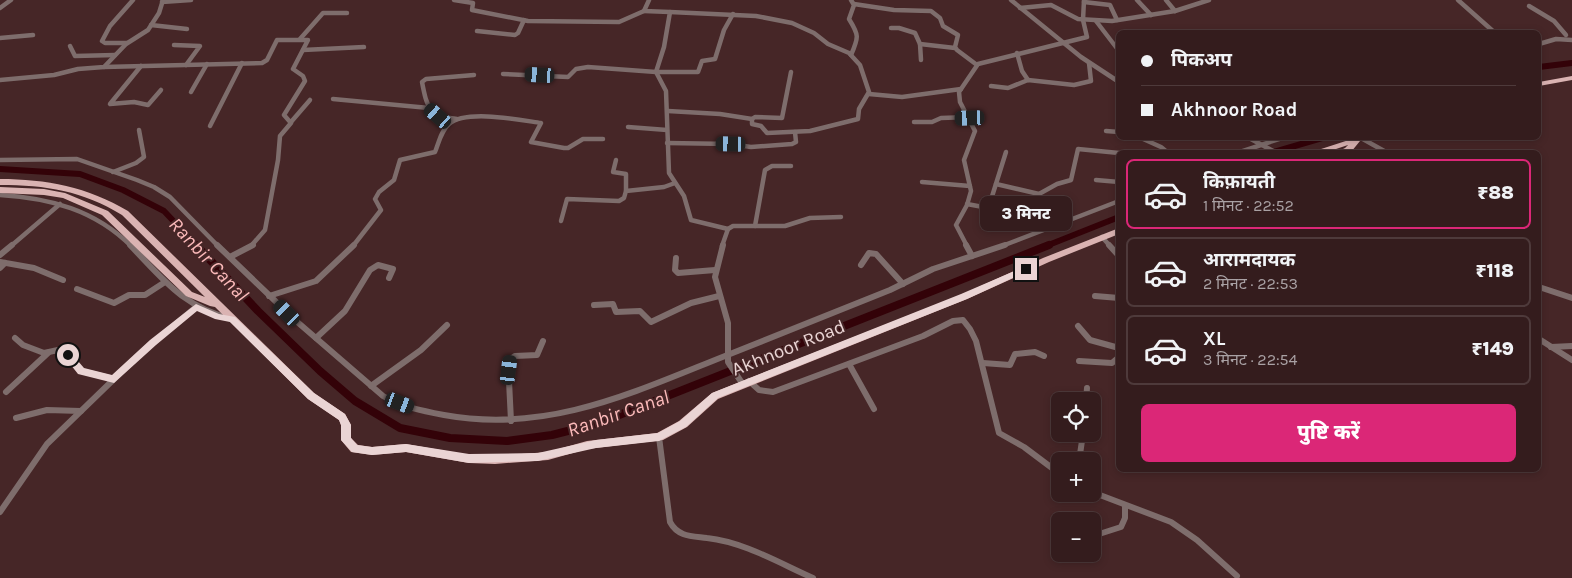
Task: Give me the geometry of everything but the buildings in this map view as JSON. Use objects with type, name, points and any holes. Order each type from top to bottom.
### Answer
[{"type":"highway","points":[[1541,84],[1572,78]]},
{"type":"highway","points":[[1327,150],[1354,140]]},
{"type":"highway","points":[[1348,150],[1358,140]]},
{"type":"highway","name":"Akhnoor Road","points":[[0,182],[65,188],[90,195],[107,202],[132,219],[311,396],[342,417],[346,425],[346,440],[355,449],[372,451],[406,448],[469,459],[495,460],[548,456],[587,445],[659,437],[683,424],[715,396],[742,380],[964,297],[1116,232]]},
{"type":"highway","name":"Akhnoor Road","points":[[1,195],[44,192],[65,196],[105,213],[189,294],[218,306]]},
{"type":"highway","points":[[1105,236],[1116,237]]},
{"type":"street","points":[[0,8],[11,0]]},
{"type":"street","points":[[127,43],[105,43],[102,41],[110,26],[133,0]]},
{"type":"street","points":[[104,67],[127,43],[145,32],[159,13],[163,1],[191,0]]},
{"type":"street","points":[[454,0],[472,2],[472,10],[524,20],[619,22],[634,13],[644,11],[756,16],[792,23],[814,33],[828,44],[851,55],[864,72],[868,94],[859,109],[857,120],[822,129],[795,132],[765,132],[761,126],[752,124],[752,119]]},
{"type":"street","points":[[644,11],[649,0]]},
{"type":"street","points":[[1010,0],[1090,63],[1116,80]]},
{"type":"street","points":[[1137,0],[1151,16]]},
{"type":"street","points":[[1166,0],[1175,11]]},
{"type":"street","points":[[1020,8],[1052,5],[1083,20],[1096,21],[1151,16],[1175,11],[1209,0]]},
{"type":"street","points":[[1458,0],[1492,30]]},
{"type":"street","points":[[972,256],[956,226],[967,204],[970,186],[964,164],[975,131],[970,118],[960,102],[961,89],[977,65],[1087,36],[1083,20],[1084,1],[1110,4],[1117,20]]},
{"type":"street","points":[[851,55],[858,37],[858,30],[849,19],[852,2],[894,10],[931,11],[940,18],[943,26],[958,35],[956,48]]},
{"type":"street","points":[[1529,6],[1554,21],[1566,35]]},
{"type":"street","points":[[670,12],[664,47],[656,64],[656,72],[666,91],[669,173],[684,196],[691,220],[728,229]]},
{"type":"street","points":[[300,39],[322,13],[347,13]]},
{"type":"street","points":[[503,74],[568,77],[576,69],[588,67],[656,72],[698,72],[702,60],[715,59],[724,30],[733,14]]},
{"type":"street","points":[[477,31],[515,35],[518,34],[524,20]]},
{"type":"street","points":[[1096,21],[1116,46]]},
{"type":"street","points":[[151,25],[187,28]]},
{"type":"street","points":[[891,28],[899,28],[915,33],[920,44],[921,60]]},
{"type":"street","points":[[1541,43],[1572,34]]},
{"type":"street","points":[[0,38],[33,35]]},
{"type":"street","points":[[1556,39],[1572,40]]},
{"type":"street","points":[[0,80],[54,75],[78,69],[104,67],[242,64],[266,61],[279,40],[308,40],[293,69],[303,76],[306,81],[284,115],[291,122]]},
{"type":"street","points":[[920,44],[956,48],[977,65]]},
{"type":"street","points":[[174,45],[200,46],[186,65]]},
{"type":"street","points":[[70,46],[75,56],[115,55]]},
{"type":"street","points":[[303,50],[364,47]]},
{"type":"street","points":[[1017,53],[1022,71],[1028,80]]},
{"type":"street","points":[[991,86],[1008,88],[1028,80],[1065,85],[1088,83],[1092,78],[1090,63]]},
{"type":"street","points":[[191,92],[206,64]]},
{"type":"street","points":[[210,126],[242,64]]},
{"type":"street","points":[[141,66],[110,104],[134,102],[148,105],[161,90]]},
{"type":"street","points":[[668,111],[720,114],[752,119],[755,117],[782,118],[791,72]]},
{"type":"street","points":[[474,75],[423,80],[422,84],[429,108],[441,117],[457,119],[486,118],[541,123],[531,142],[564,148],[568,148],[582,139],[604,139]]},
{"type":"street","points":[[868,94],[902,97],[961,89]]},
{"type":"street","points":[[333,99],[429,108]]},
{"type":"street","points":[[230,257],[254,244],[265,230],[278,160],[280,136],[310,100]]},
{"type":"street","points":[[914,122],[932,122],[941,118],[970,118]]},
{"type":"street","points":[[269,296],[316,281],[337,259],[349,251],[381,210],[375,199],[379,192],[394,180],[400,160],[406,157],[435,152],[440,136],[448,125],[457,119]]},
{"type":"street","points":[[628,127],[667,130]]},
{"type":"street","points":[[113,172],[136,163],[144,157],[139,130]]},
{"type":"street","points":[[1106,131],[1116,132]]},
{"type":"street","points":[[667,143],[731,144],[751,147],[792,144],[796,142],[795,132]]},
{"type":"street","points":[[1144,140],[1160,146],[1165,150]]},
{"type":"street","points":[[1254,140],[1272,150]]},
{"type":"street","points":[[1246,150],[1276,140]]},
{"type":"street","points":[[1364,140],[1382,150]]},
{"type":"street","points":[[996,184],[1039,194],[1057,184],[1071,180],[1078,149],[1116,153]]},
{"type":"street","points":[[967,204],[988,207],[1006,152]]},
{"type":"street","points":[[0,160],[77,159],[154,187],[170,197],[269,296],[384,397],[416,410],[458,419],[497,422],[538,420],[600,404],[904,284],[928,271],[1116,202]]},
{"type":"street","points":[[561,221],[567,199],[619,201],[624,198],[626,174],[613,172],[616,160]]},
{"type":"street","points":[[755,226],[765,170],[772,166],[791,166]]},
{"type":"street","points":[[1096,180],[1116,182]]},
{"type":"street","points":[[922,182],[970,186]]},
{"type":"street","points":[[626,191],[675,184]]},
{"type":"street","points":[[1,195],[29,197],[60,204],[85,213],[115,231],[166,282],[196,307],[218,317],[232,319]]},
{"type":"street","points":[[0,255],[60,204]]},
{"type":"street","points":[[841,217],[810,218],[786,226],[733,226],[728,229],[715,270],[716,285],[728,323],[728,362],[742,380],[758,390],[774,392],[959,320],[967,324],[983,363],[997,428],[1001,436],[1018,443],[1051,467]]},
{"type":"street","points":[[1105,236],[1116,252]]},
{"type":"street","points":[[861,265],[869,254],[876,254],[904,284]]},
{"type":"street","points":[[676,258],[675,270],[678,273],[715,270]]},
{"type":"street","points":[[0,268],[3,263],[34,268],[63,280]]},
{"type":"street","points":[[316,338],[345,311],[363,279],[373,268],[378,265],[393,269],[389,278]]},
{"type":"street","points":[[77,289],[114,304],[129,295],[145,295],[166,282]]},
{"type":"street","points":[[1541,288],[1572,298]]},
{"type":"street","points":[[594,305],[613,304],[616,312],[640,311],[649,321],[654,322],[691,303],[720,296]]},
{"type":"street","points":[[1095,296],[1116,298]]},
{"type":"street","points":[[0,512],[42,449],[153,342],[196,307]]},
{"type":"street","points":[[371,386],[421,350],[447,325]]},
{"type":"street","points":[[1078,326],[1083,336],[1088,340],[1116,347]]},
{"type":"street","points":[[15,338],[23,345],[48,353]]},
{"type":"street","points":[[1541,340],[1572,360]]},
{"type":"street","points":[[511,421],[509,381],[511,359],[515,356],[537,356],[543,341]]},
{"type":"street","points":[[1551,347],[1572,346]]},
{"type":"street","points":[[6,392],[48,353],[58,350],[68,355],[81,371],[114,379]]},
{"type":"street","points":[[983,363],[1011,364],[1013,355],[1017,354],[1035,352],[1044,356]]},
{"type":"street","points":[[1079,361],[1112,362],[1116,360]]},
{"type":"street","points":[[849,364],[874,409]]},
{"type":"street","points":[[1087,388],[1087,392]]},
{"type":"street","points":[[16,418],[47,410],[81,411]]},
{"type":"street","points":[[659,437],[670,522],[676,532],[685,536],[712,539],[737,545],[814,578]]},
{"type":"street","points":[[1101,497],[1125,512],[1171,522],[1197,540],[1236,576]]},
{"type":"street","points":[[1101,532],[1119,529],[1125,512]]},
{"type":"waterway","name":"Ranbir Canal","points":[[1541,67],[1572,63]]},
{"type":"waterway","name":"Ranbir Canal","points":[[1281,150],[1315,140]]},
{"type":"waterway","name":"Ranbir Canal","points":[[0,169],[80,174],[123,190],[164,211],[197,246]]},
{"type":"waterway","name":"Ranbir Canal","points":[[1046,246],[1116,218]]},
{"type":"waterway","name":"Ranbir Canal","points":[[196,245],[258,311],[320,371],[355,401],[400,428],[450,438],[507,441],[552,435],[599,423],[1049,245]]},
{"type":"route","points":[[68,355],[81,371],[114,379],[153,342],[196,307],[218,317],[232,319],[311,396],[342,417],[346,425],[346,440],[355,449],[372,451],[406,448],[469,459],[495,460],[538,457],[587,445],[659,437],[683,424],[715,396],[964,297],[1026,269]]}]
